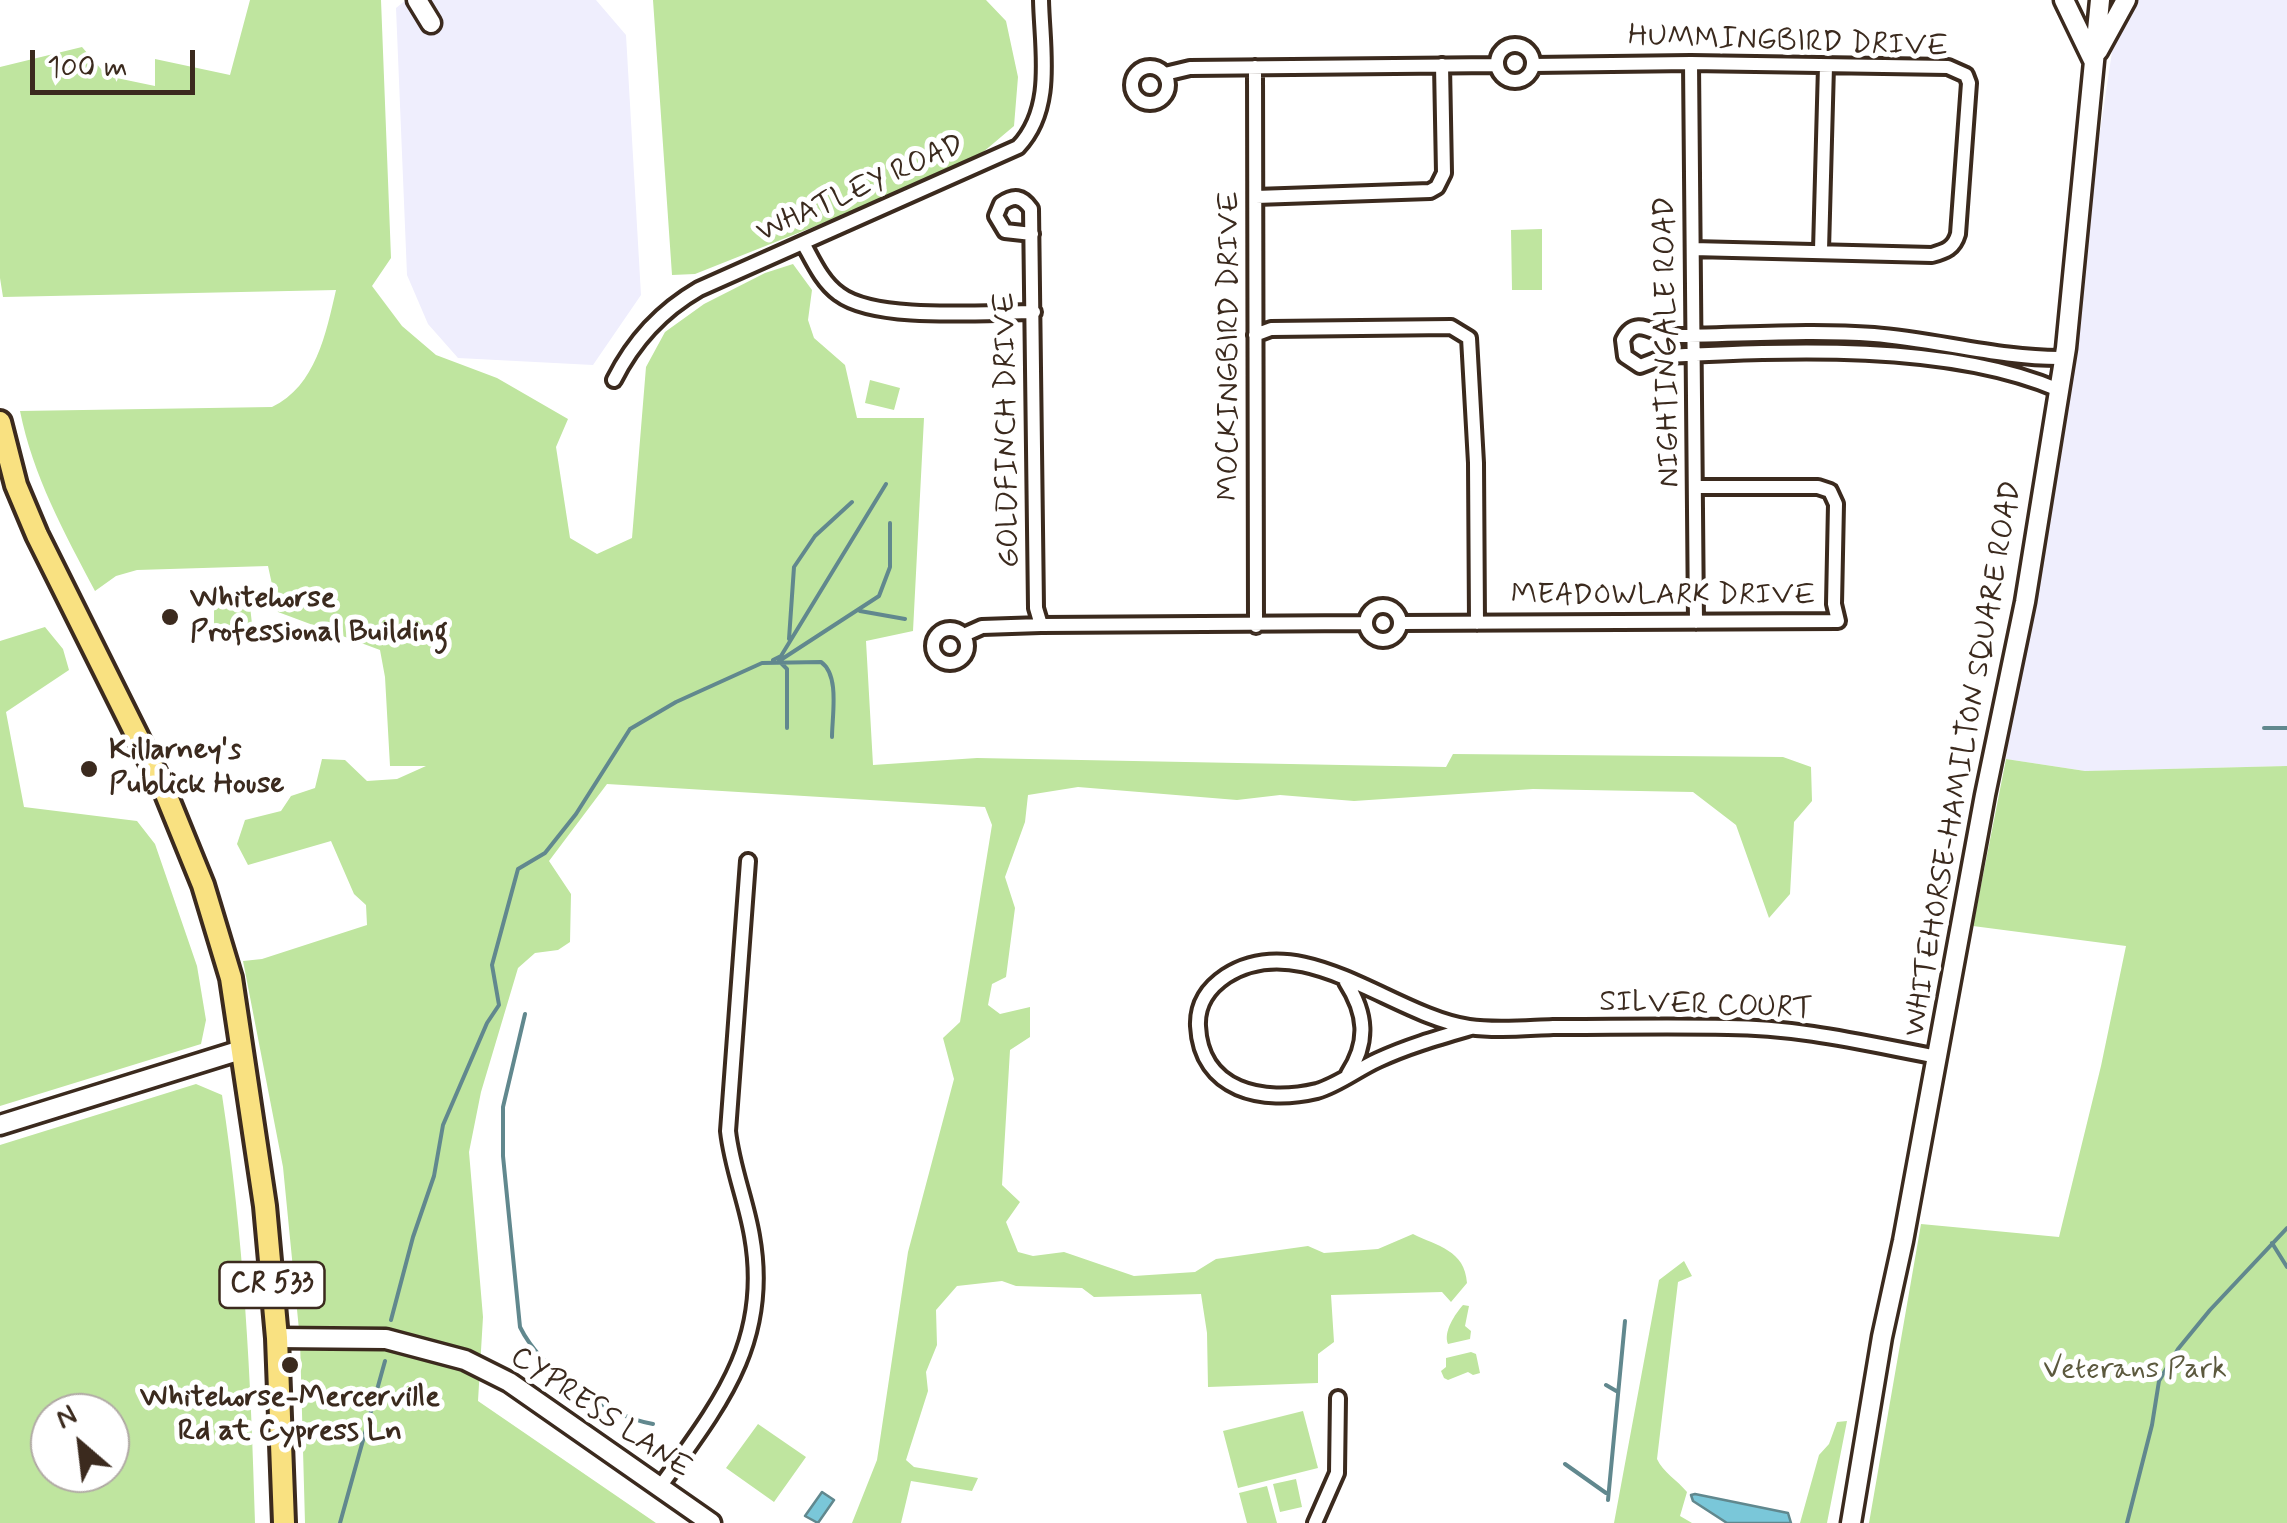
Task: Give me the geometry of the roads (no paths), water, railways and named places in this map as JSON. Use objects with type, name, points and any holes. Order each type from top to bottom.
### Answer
[{"type":"main road","name":"CR 533","points":[[0,422],[16,485],[37,535],[186,839],[231,978],[265,1206],[277,1338],[284,1523]]},
{"type":"street","points":[[417,0],[431,23]]},
{"type":"street","name":"WHATLEY ROAD","points":[[614,380],[630,350],[681,299],[1018,147],[1035,126],[1043,97],[1041,0]]},
{"type":"street","points":[[2064,0],[2094,60]]},
{"type":"street","name":"WHITEHORSE-HAMILTON SQUARE ROAD","points":[[1851,1523],[1882,1337],[2025,602],[2064,358],[2100,0]]},
{"type":"street","points":[[2094,60],[2126,0]]},
{"type":"street","name":"HUMMINGBIRD DRIVE","points":[[1515,45],[1530,53],[1533,64],[1529,76],[1518,81],[1502,76],[1497,65],[1504,49],[1515,45]]},
{"type":"street","name":"NIGHTINGALE ROAD","points":[[1691,63],[1696,622]]},
{"type":"street","name":"HUMMINGBIRD DRIVE","points":[[1533,64],[1948,67],[1966,76],[1970,83],[1955,244],[1932,255],[1693,249]]},
{"type":"street","points":[[1256,197],[1424,194],[1437,187],[1444,173],[1442,65]]},
{"type":"street","name":"HUMMINGBIRD DRIVE","points":[[1165,74],[1190,68],[1497,65]]},
{"type":"street","points":[[1821,250],[1826,66]]},
{"type":"street","name":"MOCKINGBIRD DRIVE","points":[[1256,68],[1256,626]]},
{"type":"street","name":"GOLDFINCH DRIVE","points":[[1032,234],[1036,608],[1041,625]]},
{"type":"street","points":[[804,242],[828,284],[863,306],[900,311],[1034,312]]},
{"type":"street","points":[[1255,335],[1271,330],[1451,326],[1469,338],[1477,622]]},
{"type":"street","points":[[2059,390],[2028,377],[1936,361],[1850,353],[1694,354],[1666,356],[1640,366],[1631,363],[1623,348],[1626,334],[1642,326],[1666,336],[1855,334],[1939,342],[2032,358],[2064,358]]},
{"type":"street","points":[[1936,361],[1939,342]]},
{"type":"street","points":[[1982,368],[1984,349]]},
{"type":"street","name":"MEADOWLARK DRIVE","points":[[1400,623],[1838,621],[1834,604],[1836,504],[1830,491],[1818,487],[1696,487]]},
{"type":"street","name":"MEADOWLARK DRIVE","points":[[1383,606],[1397,613],[1400,623],[1396,634],[1382,640],[1368,633],[1365,623],[1372,609],[1383,606]]},
{"type":"street","name":"MEADOWLARK DRIVE","points":[[964,635],[982,627],[1041,625],[1365,623]]},
{"type":"street","points":[[660,1487],[728,1389],[740,1366],[754,1318],[754,1250],[731,1158],[728,1117],[748,860]]},
{"type":"street","name":"SILVER COURT","points":[[1471,1028],[1409,1047],[1314,1092],[1245,1091],[1225,1082],[1208,1066],[1198,1026],[1203,998],[1236,971],[1265,964],[1301,964],[1329,970],[1407,1008],[1471,1028],[1772,1029],[1938,1058]]},
{"type":"street","points":[[1344,980],[1362,1010],[1364,1022],[1360,1050],[1348,1075]]},
{"type":"street","points":[[0,1125],[242,1050]]},
{"type":"street","name":"CYPRESS LANE","points":[[277,1338],[386,1338],[465,1360],[509,1382],[711,1523]]},
{"type":"street","points":[[1315,1523],[1336,1473],[1338,1398]]},
{"type":"water","points":[[822,1492],[834,1500],[818,1523],[805,1516]]},
{"type":"water","points":[[1691,1495],[1788,1513],[1791,1523],[1727,1523],[1693,1501]]},
{"type":"waterway","points":[[773,660],[781,656],[886,484]]},
{"type":"waterway","points":[[789,639],[794,567],[815,536],[852,502]]},
{"type":"waterway","points":[[787,728],[787,669],[779,661],[879,596],[890,567],[890,523]]},
{"type":"waterway","points":[[860,611],[905,619]]},
{"type":"waterway","points":[[391,1320],[434,1176],[443,1125],[487,1023],[499,1005],[492,965],[518,869],[545,853],[576,814],[630,729],[676,702],[762,663],[821,662],[827,668],[834,696],[832,737]]},
{"type":"waterway","points":[[2264,728],[2287,728]]},
{"type":"waterway","points":[[525,1014],[503,1107],[503,1156],[520,1327],[543,1359],[577,1389],[616,1412],[653,1424]]},
{"type":"waterway","points":[[2127,1523],[2159,1381],[2178,1349],[2210,1310],[2287,1228]]},
{"type":"waterway","points":[[2272,1243],[2287,1267]]},
{"type":"waterway","points":[[1608,1500],[1625,1321]]},
{"type":"waterway","points":[[340,1523],[385,1361]]},
{"type":"waterway","points":[[1606,1385],[1618,1392]]},
{"type":"waterway","points":[[1565,1464],[1606,1493]]},
{"type":"place","name":"Whitehorse Professional Building","points":[[170,617]]},
{"type":"place","name":"Killarney's Publick House","points":[[89,769]]},
{"type":"place","name":"Whitehorse-Mercerville Rd at Cypress Ln","points":[[290,1365]]},
{"type":"park label","name":"Veterans Park","points":[[2135,1371]]}]
